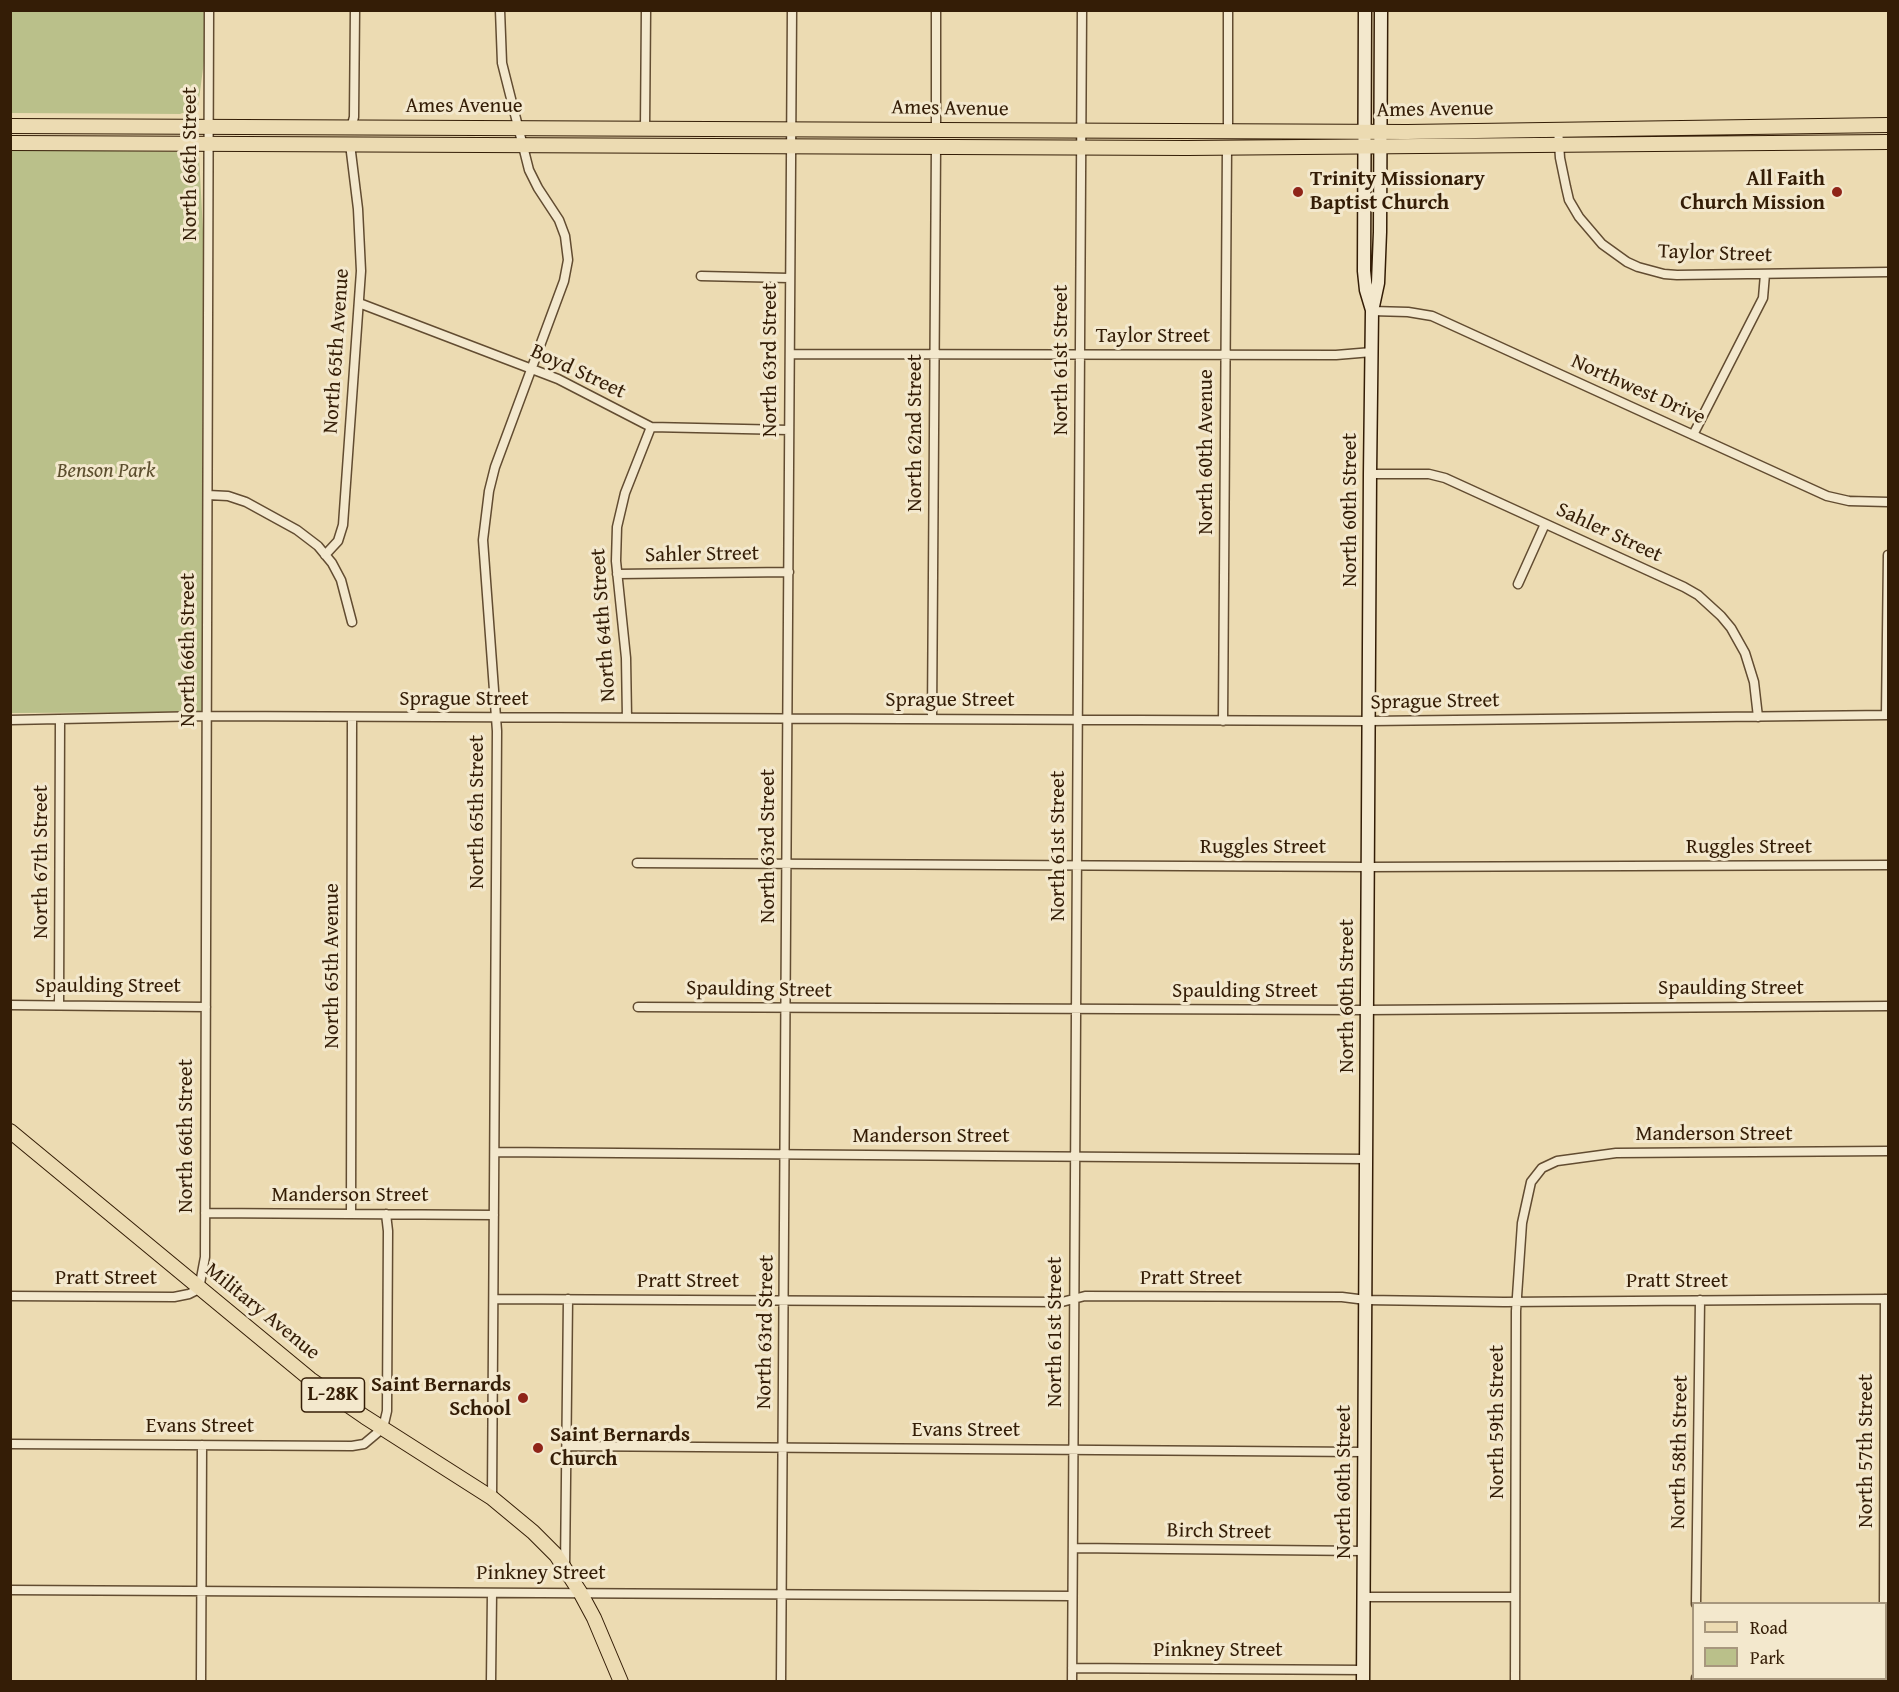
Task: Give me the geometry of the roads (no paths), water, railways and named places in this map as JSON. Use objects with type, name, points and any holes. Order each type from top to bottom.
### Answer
[{"type":"main road","name":"North 60th Street","points":[[1365,10],[1364,272],[1372,311]]},
{"type":"main road","name":"North 60th Street","points":[[1363,1676],[1370,474],[1372,311],[1378,283],[1381,10]]},
{"type":"main road","name":"Ames Avenue","points":[[10,126],[1380,132],[1888,125]]},
{"type":"main road","name":"Ames Avenue","points":[[10,142],[1081,147],[1559,146],[1888,142]]},
{"type":"main road","name":"Military Avenue","points":[[10,1131],[310,1379],[492,1498],[546,1544],[580,1592],[594,1618],[621,1682]]},
{"type":"street","name":"North 66th Street","points":[[199,1289],[205,1257],[210,10]]},
{"type":"street","points":[[351,128],[354,117],[355,10]]},
{"type":"street","name":"North 65th Street","points":[[492,1498],[496,718],[483,563],[485,514],[495,467],[564,281],[568,260],[563,227],[531,176],[502,63],[500,10]]},
{"type":"street","points":[[645,128],[646,10]]},
{"type":"street","name":"North 63rd Street","points":[[781,1682],[792,10]]},
{"type":"street","points":[[936,10],[936,130]]},
{"type":"street","name":"North 61st Street","points":[[1072,1682],[1082,10]]},
{"type":"street","points":[[1228,10],[1228,132]]},
{"type":"street","name":"Taylor Street","points":[[1558,129],[1569,200],[1579,217],[1602,244],[1627,262],[1664,274],[1888,272]]},
{"type":"street","name":"North 65th Avenue","points":[[325,555],[338,541],[343,525],[359,303],[361,250],[350,144]]},
{"type":"street","name":"North 62nd Street","points":[[932,719],[936,146]]},
{"type":"street","name":"North 60th Avenue","points":[[1223,721],[1227,147]]},
{"type":"street","points":[[1693,435],[1763,298],[1765,274]]},
{"type":"street","points":[[701,276],[789,278]]},
{"type":"street","name":"Boyd Street","points":[[359,303],[558,379],[651,427],[789,430]]},
{"type":"street","name":"Northwest Drive","points":[[1372,311],[1431,316],[1838,500],[1888,502]]},
{"type":"street","name":"Taylor Street","points":[[790,354],[1336,355],[1372,352]]},
{"type":"street","name":"North 64th Street","points":[[627,718],[626,658],[615,545],[619,514],[651,427]]},
{"type":"street","name":"Sahler Street","points":[[1370,474],[1436,475],[1684,587],[1709,604],[1731,628],[1745,653],[1754,682],[1758,717]]},
{"type":"street","points":[[208,495],[228,496],[246,502],[309,538],[325,555],[341,580],[352,622]]},
{"type":"street","points":[[1518,584],[1545,524]]},
{"type":"street","points":[[1887,715],[1888,555]]},
{"type":"street","name":"Sahler Street","points":[[617,574],[789,572]]},
{"type":"street","name":"Sprague Street","points":[[10,720],[207,716],[1369,721],[1887,715]]},
{"type":"street","name":"North 65th Avenue","points":[[351,1214],[352,717]]},
{"type":"street","name":"North 67th Street","points":[[59,1005],[60,720]]},
{"type":"street","name":"Ruggles Street","points":[[637,863],[1368,867],[1888,865]]},
{"type":"street","name":"Spaulding Street","points":[[10,1005],[206,1007]]},
{"type":"street","name":"Spaulding Street","points":[[638,1007],[1367,1010],[1888,1006]]},
{"type":"street","name":"Manderson Street","points":[[1542,1168],[1557,1161],[1616,1153],[1888,1151]]},
{"type":"street","name":"Manderson Street","points":[[495,1152],[1366,1159]]},
{"type":"street","name":"North 59th Street","points":[[1515,1682],[1517,1301],[1522,1223],[1531,1182],[1542,1168]]},
{"type":"street","name":"Manderson Street","points":[[205,1213],[494,1215]]},
{"type":"street","points":[[383,1428],[388,1397],[388,1231],[386,1214]]},
{"type":"street","name":"Pratt Street","points":[[10,1296],[174,1297],[199,1289]]},
{"type":"street","name":"Pratt Street","points":[[494,1299],[1062,1302],[1085,1296],[1330,1297],[1366,1300],[1517,1301],[1887,1299]]},
{"type":"street","points":[[565,1569],[568,1299]]},
{"type":"street","name":"North 57th Street","points":[[1884,1602],[1887,1299]]},
{"type":"street","name":"North 58th Street","points":[[1696,1602],[1700,1300]]},
{"type":"street","name":"Evans Street","points":[[10,1444],[352,1446],[364,1444],[383,1428]]},
{"type":"street","points":[[201,1682],[202,1445]]},
{"type":"street","name":"Evans Street","points":[[567,1446],[1364,1452]]},
{"type":"street","name":"Birch Street","points":[[1073,1548],[1364,1551]]},
{"type":"street","name":"Pinkney Street","points":[[10,1590],[1072,1596]]},
{"type":"street","points":[[491,1682],[492,1593]]},
{"type":"street","points":[[1364,1597],[1515,1597]]},
{"type":"street","name":"Pinkney Street","points":[[1072,1668],[1363,1676]]},
{"type":"place","name":"Trinity Missionary Baptist Church","points":[[1298,192]]},
{"type":"place","name":"All Faith Church Mission","points":[[1837,192]]},
{"type":"place","name":"Saint Bernards School","points":[[523,1398]]},
{"type":"place","name":"Saint Bernards Church","points":[[538,1448]]},
{"type":"park label","name":"Benson Park","points":[[106,472]]}]
